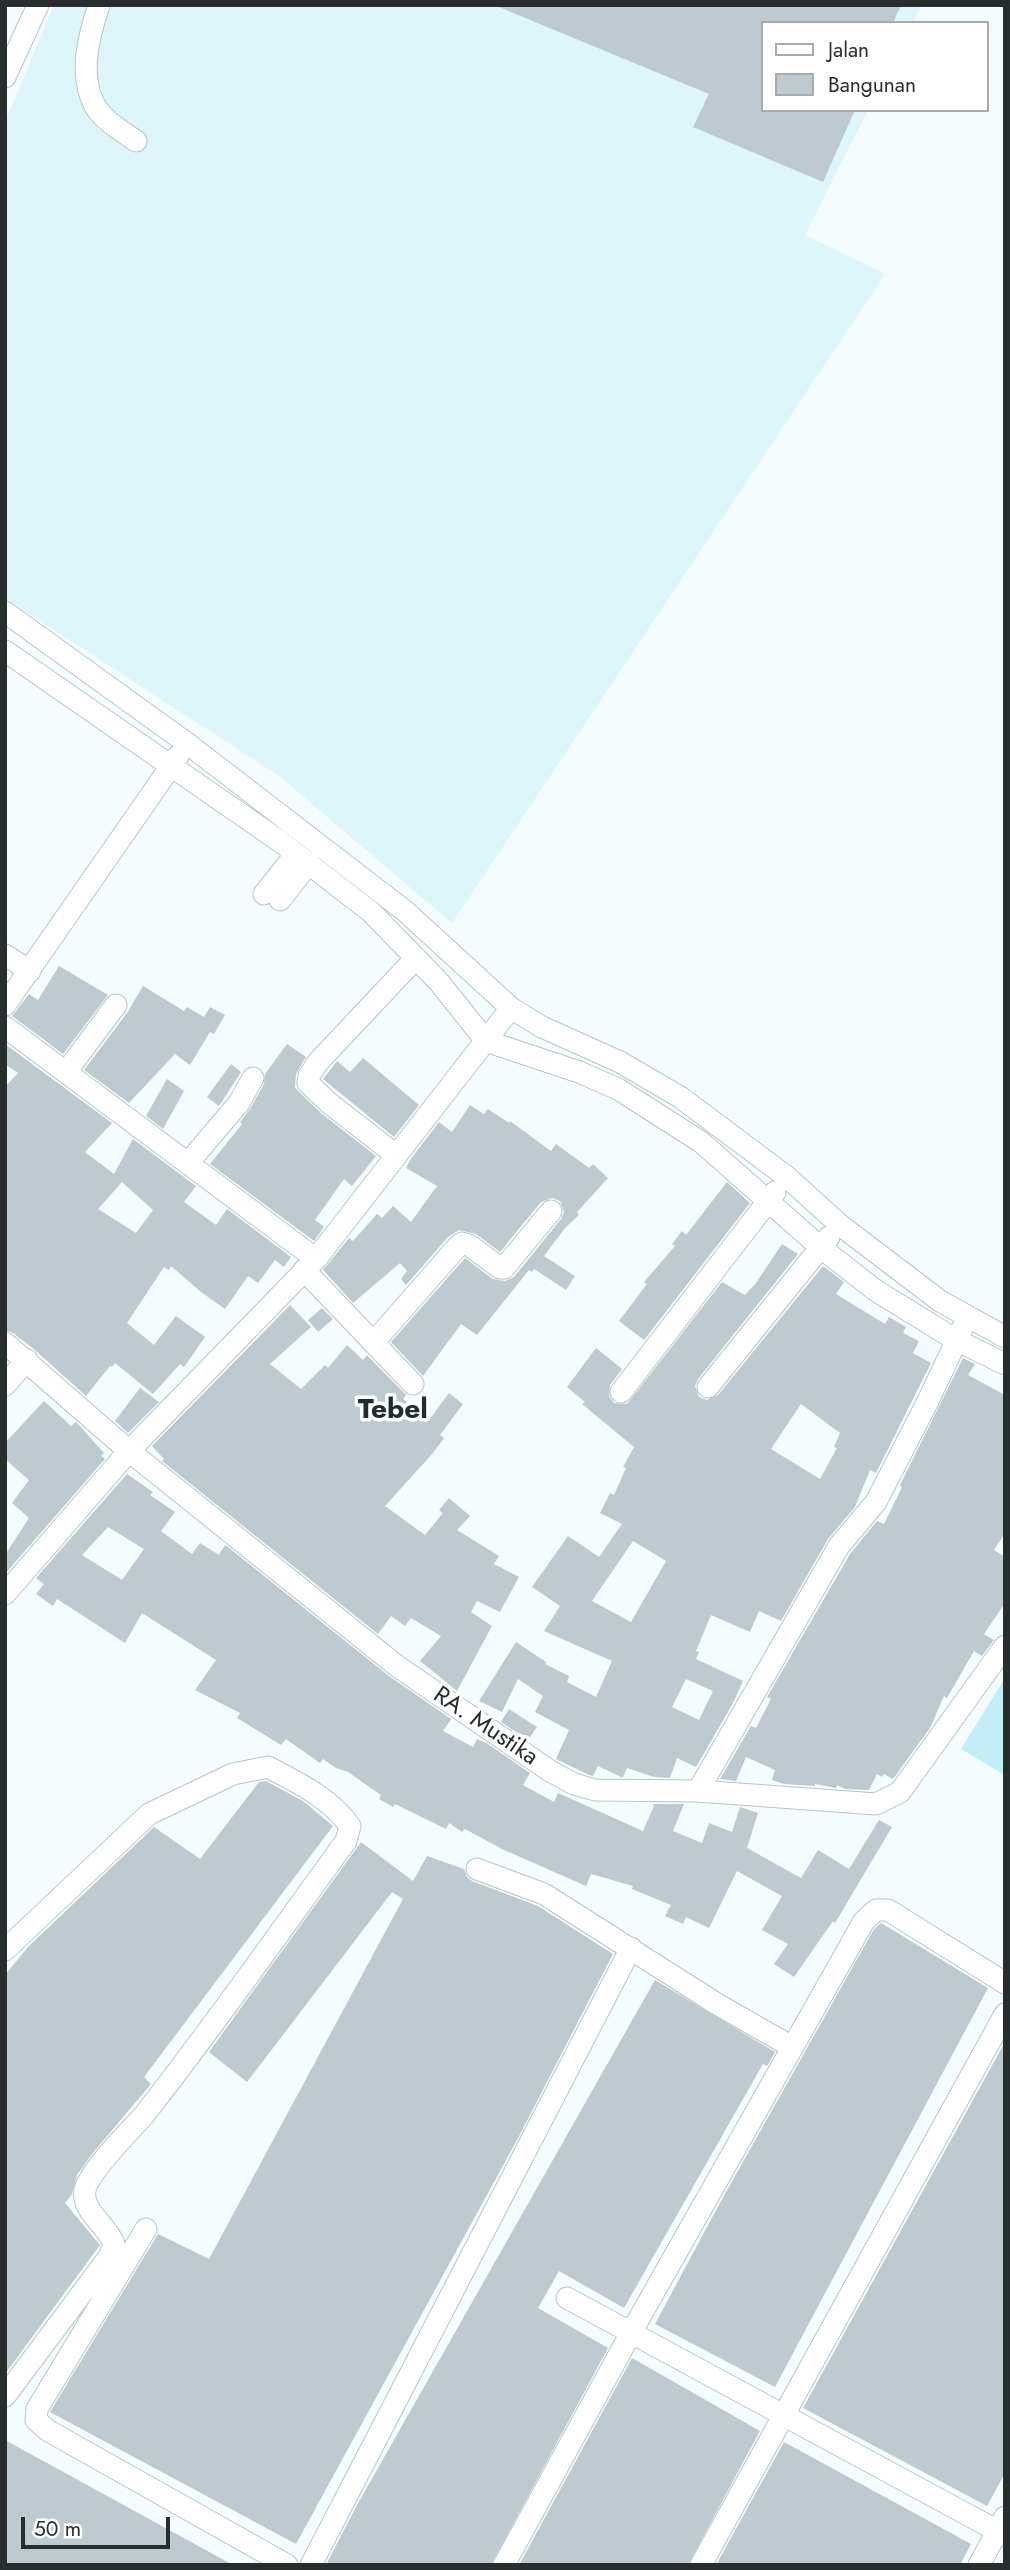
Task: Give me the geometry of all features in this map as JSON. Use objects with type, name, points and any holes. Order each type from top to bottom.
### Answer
[{"type":"street","points":[[5,77],[38,5]]},
{"type":"street","points":[[99,5],[89,35],[89,85],[95,106],[110,122],[136,141]]},
{"type":"street","points":[[5,612],[371,912],[439,982],[498,1025],[579,1072],[618,1089],[779,1188],[830,1236],[940,1301],[962,1328],[1005,1364]]},
{"type":"street","points":[[5,651],[179,754],[405,911],[498,1025],[542,1027],[620,1062],[680,1097],[830,1236],[875,1290],[962,1328],[1005,1337]]},
{"type":"street","points":[[5,1005],[179,754]]},
{"type":"street","points":[[272,897],[302,858]]},
{"type":"street","points":[[5,955],[30,971]]},
{"type":"street","points":[[396,1155],[329,1103],[308,1083],[308,1079],[318,1062],[416,958]]},
{"type":"street","points":[[66,1072],[116,1005]]},
{"type":"street","points":[[5,1594],[129,1451],[310,1264],[498,1025]]},
{"type":"street","points":[[5,1027],[188,1163],[310,1264],[374,1342],[413,1384]]},
{"type":"street","points":[[188,1163],[239,1103],[253,1078]]},
{"type":"street","points":[[621,1392],[779,1188]]},
{"type":"street","points":[[374,1342],[458,1245],[469,1245],[500,1268],[504,1268],[551,1211]]},
{"type":"street","points":[[708,1387],[830,1236]]},
{"type":"street","points":[[698,1791],[839,1546],[876,1502],[962,1328]]},
{"type":"street","name":"RA. Mustika","points":[[5,1343],[129,1451],[397,1666],[550,1771],[574,1784],[595,1790],[698,1791],[876,1804],[895,1796],[1005,1646]]},
{"type":"street","points":[[5,1385],[27,1360]]},
{"type":"street","points":[[5,1951],[149,1814],[233,1774],[268,1767],[319,1794],[350,1825],[345,1841],[198,2043],[143,2116],[96,2170],[85,2189],[86,2204],[111,2235],[114,2244],[109,2257],[5,2396]]},
{"type":"street","points":[[477,1869],[544,1894],[717,2004],[792,2047]]},
{"type":"street","points":[[504,2565],[864,1920],[876,1910],[888,1910],[1005,1983]]},
{"type":"street","points":[[311,2565],[631,1948]]},
{"type":"street","points":[[701,2565],[1005,2014]]},
{"type":"street","points":[[146,2229],[37,2409],[36,2420],[47,2430],[288,2565]]},
{"type":"street","points":[[567,2298],[783,2415],[1002,2528],[979,2565]]},
{"type":"shaded area","points":[[54,5],[922,5],[914,21],[762,21],[762,112],[867,112],[805,235],[885,274],[452,923],[279,776],[5,598],[5,122]]},
{"type":"shaded area","points":[[1005,1678],[1005,1775],[961,1749]]},
{"type":"building","points":[[494,5],[901,5],[894,21],[762,21],[762,112],[854,112],[823,182],[693,127],[709,94]]},
{"type":"building","points":[[59,966],[108,995],[63,1054],[12,1016],[29,994],[38,1000]]},
{"type":"building","points":[[143,986],[184,1011],[187,1007],[204,1017],[210,1007],[225,1015],[214,1034],[210,1032],[190,1065],[175,1054],[129,1103],[84,1070],[127,1013]]},
{"type":"building","points":[[5,1044],[112,1123],[85,1152],[114,1174],[133,1139],[196,1186],[184,1202],[216,1225],[227,1209],[291,1257],[284,1267],[275,1260],[258,1283],[248,1276],[225,1309],[171,1266],[169,1270],[164,1267],[127,1323],[154,1345],[176,1316],[205,1337],[184,1367],[180,1364],[153,1394],[115,1363],[86,1396],[35,1350],[5,1330],[5,1087],[18,1073],[5,1064]],"holes":[[[122,1182],[153,1210],[136,1233],[98,1209]]]},
{"type":"building","points":[[287,1044],[306,1057],[296,1074],[295,1087],[321,1113],[376,1156],[352,1186],[344,1179],[315,1220],[324,1227],[314,1241],[210,1164],[242,1124],[240,1122],[264,1084],[265,1074]]},
{"type":"building","points":[[363,1058],[419,1105],[394,1137],[323,1079],[337,1061],[350,1072]]},
{"type":"building","points":[[231,1064],[241,1072],[219,1106],[207,1097]]},
{"type":"building","points":[[167,1079],[184,1091],[163,1129],[146,1116]]},
{"type":"building","points":[[470,1105],[484,1114],[488,1109],[509,1123],[510,1121],[551,1151],[556,1144],[589,1168],[593,1164],[608,1178],[577,1212],[579,1215],[565,1228],[544,1256],[575,1276],[566,1290],[534,1269],[532,1272],[529,1270],[477,1335],[461,1324],[423,1376],[391,1342],[465,1258],[493,1279],[505,1281],[514,1277],[561,1219],[564,1212],[560,1201],[552,1198],[541,1202],[500,1252],[476,1234],[459,1230],[448,1237],[406,1285],[401,1279],[407,1271],[400,1263],[353,1303],[323,1270],[349,1238],[353,1241],[377,1214],[382,1218],[393,1206],[411,1222],[437,1186],[406,1168],[410,1160],[439,1122],[452,1132]]},
{"type":"building","points":[[727,1182],[750,1203],[644,1340],[619,1321],[647,1284],[644,1282],[675,1246],[672,1244],[682,1231],[686,1235]]},
{"type":"building","points":[[782,1244],[798,1254],[698,1379],[695,1386],[699,1397],[707,1400],[718,1395],[823,1266],[844,1282],[836,1294],[885,1324],[889,1317],[906,1327],[903,1333],[919,1341],[913,1353],[931,1363],[876,1473],[870,1470],[855,1507],[828,1539],[781,1621],[759,1611],[750,1632],[711,1615],[696,1651],[699,1652],[696,1659],[743,1681],[696,1767],[677,1758],[670,1778],[654,1777],[627,1768],[621,1777],[598,1766],[593,1776],[587,1774],[556,1759],[569,1730],[535,1712],[543,1696],[518,1679],[502,1712],[479,1701],[516,1642],[546,1662],[545,1664],[569,1676],[567,1682],[596,1697],[612,1661],[544,1631],[560,1606],[532,1587],[568,1536],[599,1557],[622,1524],[600,1513],[610,1493],[614,1495],[626,1468],[623,1467],[634,1447],[582,1404],[585,1402],[567,1387],[596,1348],[622,1369],[610,1385],[609,1396],[614,1403],[627,1404],[722,1282],[745,1295]],"holes":[[[801,1404],[840,1433],[834,1447],[837,1448],[820,1479],[771,1449]],[[633,1541],[666,1561],[631,1622],[592,1601]],[[686,1679],[713,1691],[699,1720],[672,1707]]]},
{"type":"building","points":[[290,1305],[311,1327],[270,1364],[301,1389],[325,1365],[328,1368],[347,1345],[363,1360],[367,1355],[406,1395],[403,1399],[429,1420],[449,1393],[463,1404],[440,1435],[444,1438],[433,1453],[385,1506],[425,1535],[443,1513],[439,1510],[449,1498],[470,1516],[457,1530],[499,1556],[494,1564],[519,1577],[500,1612],[477,1601],[471,1612],[492,1626],[457,1691],[420,1661],[441,1636],[411,1618],[405,1626],[391,1616],[378,1634],[162,1461],[164,1459],[152,1446]]},
{"type":"building","points":[[322,1308],[333,1319],[318,1332],[308,1320]]},
{"type":"building","points":[[963,1358],[975,1364],[968,1375],[1005,1395],[1005,1533],[994,1550],[1005,1557],[1005,1603],[984,1634],[994,1640],[982,1656],[974,1651],[947,1698],[944,1696],[930,1728],[893,1779],[877,1774],[869,1790],[845,1789],[837,1785],[836,1788],[815,1784],[784,1784],[772,1780],[775,1770],[746,1757],[736,1781],[720,1779],[751,1726],[756,1728],[771,1699],[767,1697],[850,1554],[877,1521],[884,1524],[902,1487],[900,1485]]},
{"type":"building","points":[[140,1388],[159,1402],[128,1433],[115,1421]]},
{"type":"building","points":[[44,1401],[71,1426],[76,1422],[104,1453],[101,1456],[105,1459],[5,1574],[5,1555],[29,1518],[12,1503],[29,1480],[5,1459],[5,1443]]},
{"type":"building","points":[[127,1474],[153,1492],[150,1495],[175,1512],[161,1531],[192,1554],[200,1543],[219,1555],[225,1545],[228,1547],[389,1676],[451,1719],[443,1731],[473,1747],[477,1739],[488,1744],[530,1773],[523,1785],[554,1802],[558,1793],[643,1831],[653,1804],[684,1804],[673,1831],[702,1843],[709,1823],[732,1832],[740,1807],[758,1813],[747,1848],[801,1878],[818,1850],[849,1869],[879,1820],[892,1827],[835,1923],[833,1921],[794,1977],[774,1964],[788,1944],[762,1930],[782,1896],[737,1871],[709,1928],[686,1917],[683,1924],[665,1916],[671,1905],[632,1889],[633,1886],[591,1874],[586,1886],[502,1849],[465,1829],[462,1832],[449,1823],[446,1829],[395,1804],[393,1807],[379,1799],[381,1795],[348,1772],[323,1759],[320,1763],[286,1739],[281,1745],[237,1718],[240,1713],[195,1690],[216,1660],[142,1613],[125,1643],[57,1599],[53,1606],[36,1594],[44,1584],[36,1578]],"holes":[[[108,1527],[144,1549],[122,1580],[82,1555]]]},
{"type":"building","points":[[509,1709],[537,1727],[528,1740],[501,1722]]},
{"type":"building","points":[[266,1781],[303,1801],[333,1826],[144,2077],[151,2084],[77,2175],[72,2194],[65,2203],[100,2245],[5,2374],[5,1975],[29,1946],[154,1827],[200,1859],[259,1782]]},
{"type":"building","points":[[361,1842],[413,1881],[427,1856],[464,1869],[472,1881],[538,1906],[613,1954],[517,2140],[296,2544],[50,2412],[158,2234],[209,2259],[403,1899],[392,1892],[247,2082],[209,2052]]},
{"type":"building","points":[[881,1923],[988,1988],[775,2387],[655,2324],[874,1929]]},
{"type":"building","points":[[655,1980],[775,2052],[767,2066],[763,2064],[624,2308],[559,2271],[538,2308],[608,2348],[491,2565],[326,2565],[357,2505]]},
{"type":"building","points":[[1005,2042],[1005,2473],[987,2506],[803,2408]]},
{"type":"building","points":[[632,2358],[760,2431],[688,2565],[519,2565]]},
{"type":"building","points":[[5,2440],[233,2565],[5,2565]]},
{"type":"building","points":[[784,2442],[971,2544],[960,2565],[716,2565]]},
{"type":"district","name":"Tebel","points":[[393,1411]]}]
